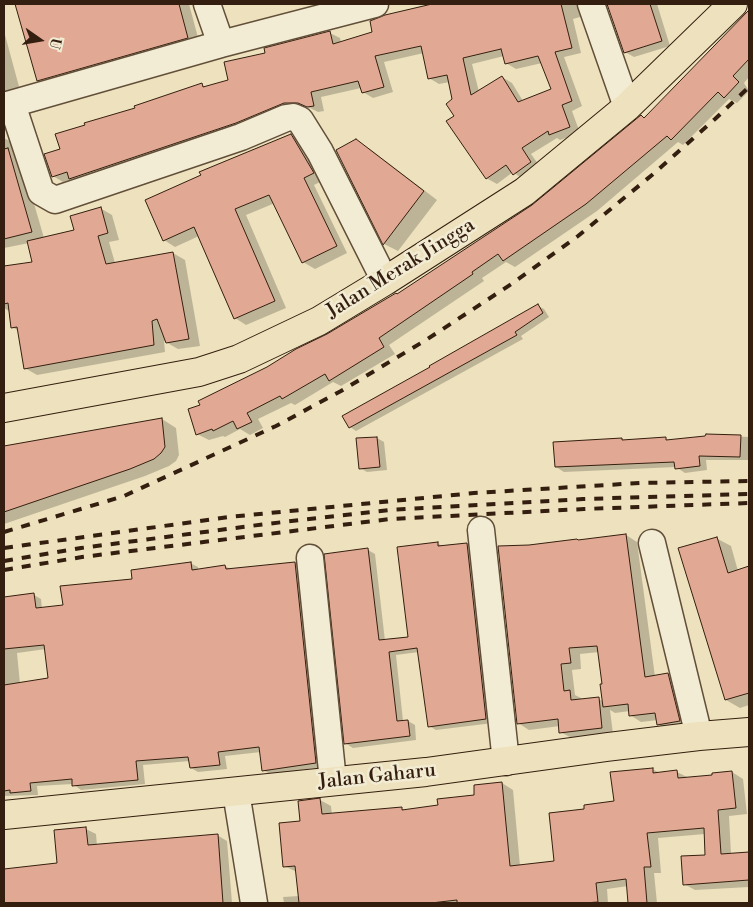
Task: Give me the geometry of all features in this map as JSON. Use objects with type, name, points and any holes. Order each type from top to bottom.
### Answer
[{"type":"main road","name":"Jalan Merak Jingga","points":[[4,408],[200,372],[239,359],[319,321],[524,192],[627,107],[733,4]]},
{"type":"main road","name":"Jalan Gaharu","points":[[4,815],[426,772],[607,747],[749,732]]},
{"type":"street","points":[[207,4],[221,44]]},
{"type":"street","points":[[375,4],[221,44],[8,105],[41,192],[55,200],[241,137],[286,118],[300,120],[320,152],[385,281]]},
{"type":"street","points":[[591,4],[627,107]]},
{"type":"street","points":[[480,530],[506,762]]},
{"type":"street","points":[[652,543],[699,736]]},
{"type":"street","points":[[310,558],[333,781]]},
{"type":"street","points":[[236,792],[254,903]]},
{"type":"building","points":[[15,4],[179,4],[188,38],[37,81]]},
{"type":"building","points":[[432,4],[561,4],[572,48],[555,52],[572,101],[562,105],[570,127],[549,135],[548,131],[522,148],[531,162],[513,175],[506,165],[486,179],[446,121],[454,116],[446,104],[452,99],[447,75],[428,79],[421,46],[375,56],[384,87],[362,93],[358,81],[311,92],[314,106],[307,107],[298,103],[284,103],[236,123],[69,179],[67,172],[52,177],[44,154],[60,149],[55,134],[135,108],[134,106],[202,83],[203,87],[228,80],[224,62],[265,53],[264,48],[330,31],[333,44],[372,32],[370,21],[385,15]],"holes":[[[501,49],[505,64],[538,56],[551,89],[518,102],[502,76],[471,95],[463,58]]]},
{"type":"building","points":[[607,4],[650,4],[662,41],[624,53]]},
{"type":"building","points":[[749,10],[749,59],[733,76],[739,82],[724,98],[718,92],[671,140],[667,136],[586,204],[503,261],[498,254],[472,272],[473,274],[379,338],[384,347],[329,381],[325,374],[282,399],[280,396],[247,413],[252,422],[237,429],[233,421],[213,431],[212,429],[196,435],[188,409],[200,405],[198,401],[267,367],[397,294],[532,205],[641,115],[644,118]]},
{"type":"building","points":[[291,134],[314,173],[304,178],[337,246],[302,263],[269,195],[235,209],[275,301],[234,319],[194,227],[163,241],[145,200],[201,175],[199,172]]},
{"type":"building","points":[[356,139],[424,191],[383,245],[336,150]]},
{"type":"building","points":[[8,148],[32,232],[4,239],[4,149]]},
{"type":"building","points":[[101,207],[108,233],[98,236],[106,264],[173,252],[189,339],[166,343],[157,319],[152,321],[154,345],[24,369],[17,327],[11,328],[8,303],[4,304],[4,266],[32,262],[27,241],[74,230],[70,216]]},
{"type":"building","points":[[538,304],[543,313],[515,332],[517,335],[349,428],[342,416]]},
{"type":"building","points":[[162,418],[165,447],[154,459],[4,512],[4,446]]},
{"type":"building","points":[[706,434],[741,435],[740,457],[699,456],[700,466],[675,469],[674,462],[555,467],[553,442],[666,437],[666,440],[705,436]]},
{"type":"building","points":[[377,437],[380,467],[359,469],[356,438]]},
{"type":"building","points":[[626,534],[645,677],[668,673],[680,721],[657,725],[655,713],[629,716],[628,704],[603,707],[597,646],[569,648],[571,663],[561,664],[564,691],[570,690],[571,700],[599,697],[602,728],[559,733],[558,719],[517,724],[498,546],[529,545]]},
{"type":"building","points":[[717,537],[728,573],[749,566],[749,693],[725,700],[678,548]]},
{"type":"building","points":[[438,542],[438,546],[467,543],[486,719],[428,727],[417,648],[389,652],[397,721],[408,720],[410,736],[344,744],[324,554],[368,548],[379,640],[408,637],[397,547]]},
{"type":"building","points":[[191,562],[192,570],[225,565],[226,569],[295,562],[316,763],[262,771],[259,747],[218,752],[220,765],[190,768],[188,757],[136,761],[138,780],[72,786],[72,779],[30,783],[31,791],[10,793],[10,790],[4,791],[4,685],[48,678],[44,645],[4,649],[4,597],[34,593],[36,608],[63,605],[60,586],[132,579],[131,570]]},
{"type":"building","points":[[653,768],[653,773],[677,770],[678,778],[732,771],[736,808],[718,810],[721,854],[749,852],[749,880],[683,885],[681,856],[705,855],[704,828],[647,833],[651,867],[644,867],[647,903],[628,903],[626,879],[596,883],[598,902],[457,903],[457,900],[431,903],[299,903],[295,866],[283,867],[279,823],[300,821],[298,801],[320,798],[322,814],[402,807],[402,810],[438,805],[437,799],[474,795],[474,785],[502,782],[510,866],[554,861],[549,813],[584,809],[584,805],[614,801],[610,772]]},
{"type":"building","points":[[86,827],[88,845],[218,834],[223,903],[4,903],[4,869],[57,863],[54,830]]},
{"type":"railway","points":[[4,532],[124,496],[276,426],[341,391],[426,340],[513,283],[578,236],[652,175],[749,87]]},
{"type":"railway","points":[[4,548],[229,517],[474,493],[640,483],[749,481]]},
{"type":"railway","points":[[4,561],[81,548],[389,510],[583,499],[749,494]]},
{"type":"railway","points":[[4,570],[82,557],[390,519],[749,503]]}]
